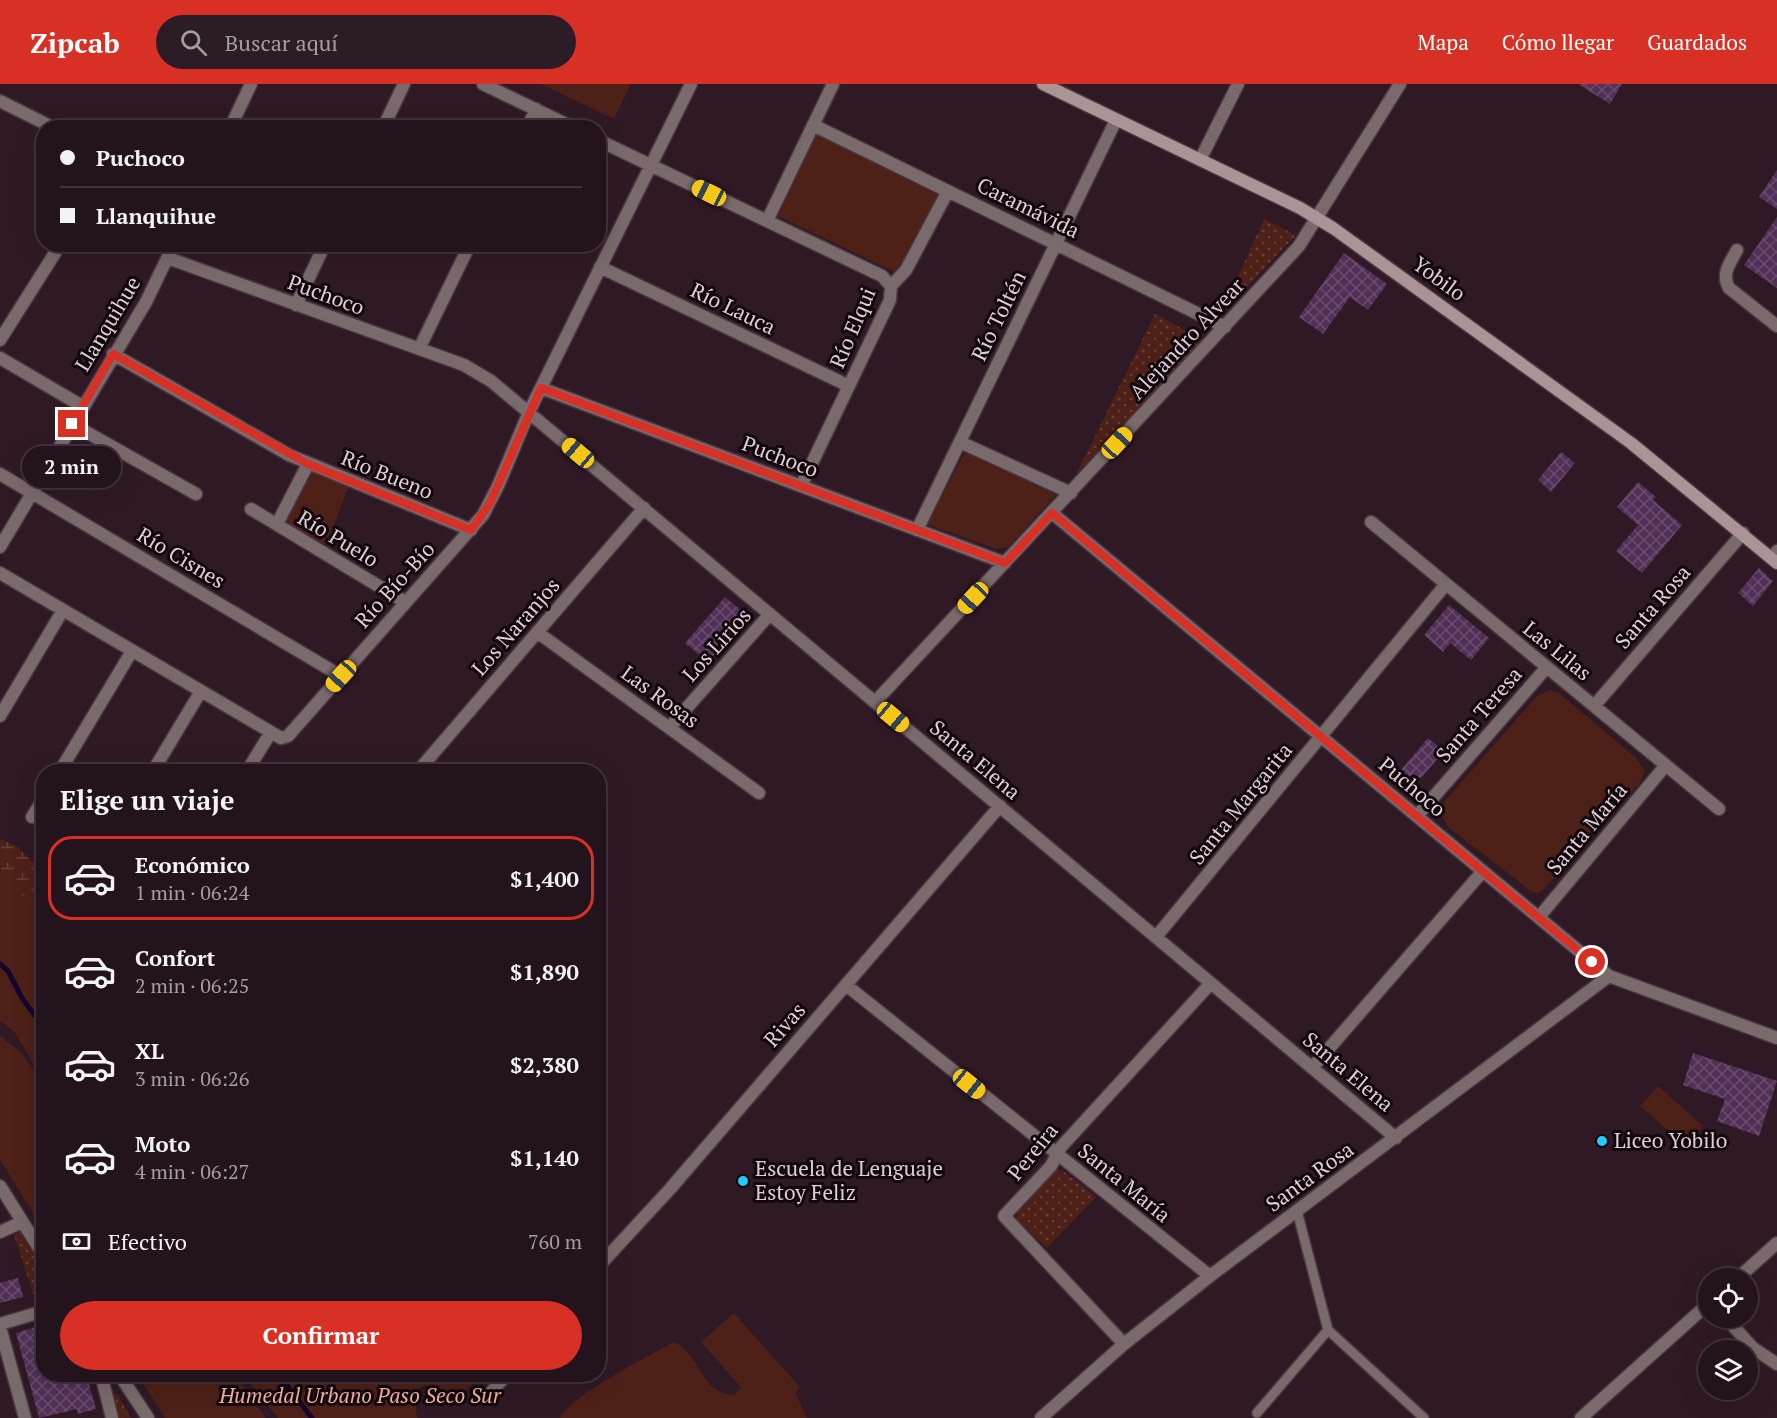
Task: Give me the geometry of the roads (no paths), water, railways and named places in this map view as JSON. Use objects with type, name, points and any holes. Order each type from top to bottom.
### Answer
[{"type":"main road","name":"Yobilo","points":[[1043,84],[1316,217],[1612,429],[1775,557]]},
{"type":"street","points":[[387,120],[404,84]]},
{"type":"street","points":[[483,84],[557,120]]},
{"type":"street","name":"Río Bío-Bío","points":[[270,732],[281,738],[288,736],[471,530],[490,503],[529,412],[691,84]]},
{"type":"street","points":[[767,221],[833,84]]},
{"type":"street","points":[[1200,160],[1238,84]]},
{"type":"street","name":"Alejandro Alvear","points":[[875,702],[1299,246],[1400,84]]},
{"type":"street","points":[[234,120],[249,85]]},
{"type":"street","points":[[0,101],[38,120]]},
{"type":"street","points":[[531,120],[536,110]]},
{"type":"street","name":"Río Toltén","points":[[917,530],[1116,120]]},
{"type":"street","name":"Caramávida","points":[[813,125],[1225,327]]},
{"type":"street","points":[[606,144],[882,276],[891,286]]},
{"type":"street","name":"Río Elqui","points":[[801,486],[890,300],[891,286],[906,270],[948,191]]},
{"type":"street","points":[[1737,250],[1726,271],[1725,282],[1734,292],[1777,326]]},
{"type":"street","name":"Llanquihue","points":[[0,547],[30,492],[146,302],[171,252]]},
{"type":"street","points":[[296,305],[321,252]]},
{"type":"street","points":[[419,349],[466,252]]},
{"type":"street","points":[[0,340],[55,253]]},
{"type":"street","name":"Puchoco","points":[[168,258],[478,372],[529,412]]},
{"type":"street","name":"Río Lauca","points":[[600,267],[849,386]]},
{"type":"street","name":"Río Bueno","points":[[113,354],[289,455],[471,530]]},
{"type":"street","points":[[0,358],[82,406]]},
{"type":"street","name":"Puchoco","points":[[541,388],[1005,563]]},
{"type":"street","name":"Santa Elena","points":[[529,412],[1396,1138]]},
{"type":"street","points":[[72,424],[196,494]]},
{"type":"street","points":[[960,442],[1071,493]]},
{"type":"street","points":[[276,524],[308,464]]},
{"type":"street","name":"Río Cisnes","points":[[0,474],[341,676]]},
{"type":"street","name":"Los Naranjos","points":[[424,764],[644,508]]},
{"type":"street","name":"Río Puelo","points":[[251,509],[405,602]]},
{"type":"street","name":"Puchoco","points":[[1052,513],[1609,976],[1777,1038]]},
{"type":"street","name":"Las Lilas","points":[[1371,522],[1719,809]]},
{"type":"street","name":"Santa Rosa","points":[[1594,706],[1743,533]]},
{"type":"street","points":[[0,573],[270,732],[251,764]]},
{"type":"street","name":"Santa Margarita","points":[[1156,937],[1446,584]]},
{"type":"street","points":[[0,716],[63,610]]},
{"type":"street","name":"Los Lirios","points":[[669,728],[770,614]]},
{"type":"street","name":"Las Rosas","points":[[537,632],[759,793]]},
{"type":"street","points":[[64,764],[132,651]]},
{"type":"street","name":"Santa Teresa","points":[[1417,816],[1547,667]]},
{"type":"street","points":[[157,764],[201,691]]},
{"type":"street","name":"Santa María","points":[[1539,917],[1666,765]]},
{"type":"street","name":"Rivas","points":[[606,1258],[670,1189],[1000,806]]},
{"type":"street","points":[[32,818],[36,811]]},
{"type":"street","points":[[1312,1068],[1483,871]]},
{"type":"street","name":"Santa Rosa","points":[[1041,1418],[1124,1344],[1210,1276],[1609,976]]},
{"type":"street","name":"Pereira","points":[[1124,1344],[1004,1216],[1051,1166],[1061,1147],[1211,983]]},
{"type":"street","name":"Santa María","points":[[846,985],[1210,1276]]},
{"type":"street","points":[[0,1186],[36,1244]]},
{"type":"street","points":[[0,1232],[22,1222]]},
{"type":"street","points":[[1749,1268],[1777,1243]]},
{"type":"street","points":[[1581,1418],[1698,1313]]},
{"type":"street","points":[[25,1418],[0,1325],[36,1314]]},
{"type":"street","points":[[1735,1328],[1753,1348],[1777,1364]]},
{"type":"street","points":[[103,1382],[112,1418]]},
{"type":"street","points":[[124,1382],[148,1418]]},
{"type":"street","points":[[488,1396],[500,1382]]},
{"type":"lane","points":[[1297,1211],[1328,1330],[1424,1418]]},
{"type":"lane","points":[[1257,1413],[1328,1330]]},
{"type":"waterway","points":[[0,964],[8,971],[22,998],[36,1017]]},
{"type":"waterway","points":[[284,1382],[312,1418]]},
{"type":"place","name":"Liceo Yobilo","points":[[1602,1141]]},
{"type":"place","name":"Escuela de Lenguaje Estoy Feliz","points":[[743,1181]]},
{"type":"park label","name":"Humedal Urbano Paso Seco Sur","points":[[360,1396]]}]
